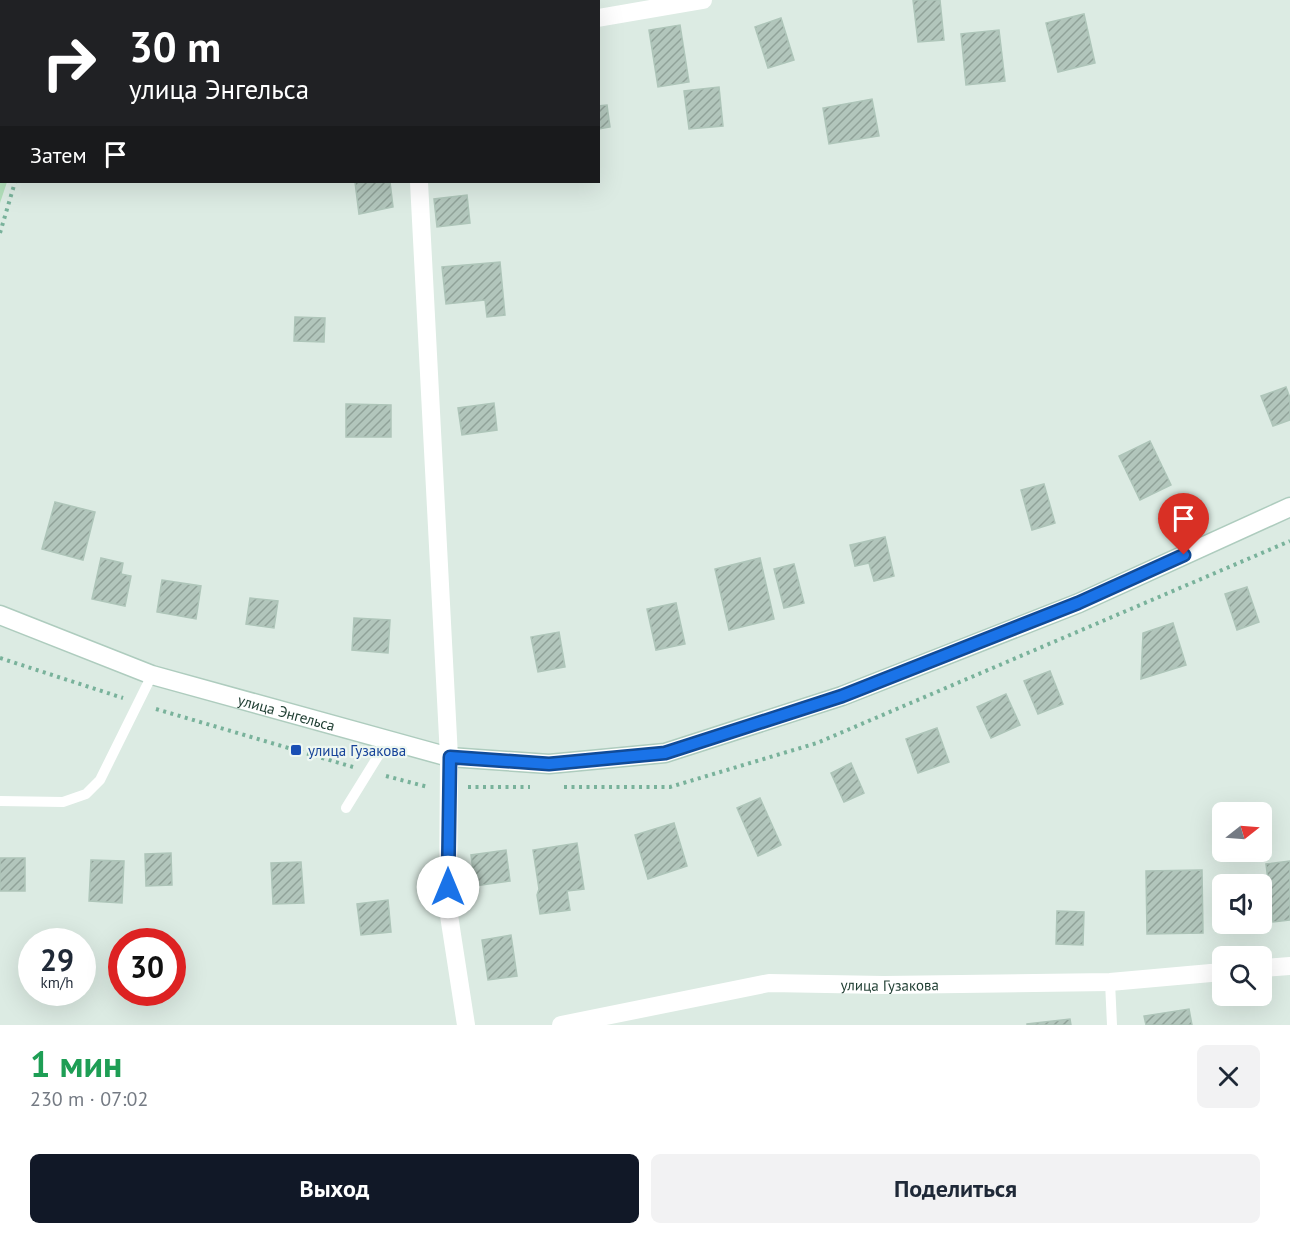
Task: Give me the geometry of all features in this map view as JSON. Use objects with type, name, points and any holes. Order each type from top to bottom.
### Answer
[{"type":"street","points":[[600,18],[702,0]]},
{"type":"street","points":[[419,183],[450,757],[448,909],[466,1025]]},
{"type":"street","name":"улица Энгельса","points":[[0,615],[152,675],[450,757],[549,764],[665,753],[842,696],[1078,603],[1290,507]]},
{"type":"street","points":[[1272,967],[1290,966]]},
{"type":"street","name":"улица Гузакова","points":[[561,1025],[769,983],[884,986],[1110,982],[1212,973]]},
{"type":"lane","points":[[0,801],[63,802],[86,794],[100,780],[152,675]]},
{"type":"lane","points":[[346,808],[388,740]]},
{"type":"lane","points":[[1110,982],[1112,1025]]},
{"type":"path","points":[[0,233],[15,183]]},
{"type":"path","points":[[554,787],[670,786],[817,743],[1290,541]]},
{"type":"path","points":[[0,658],[132,701]]},
{"type":"path","points":[[154,708],[358,768]]},
{"type":"path","points":[[380,774],[425,787],[437,787]]},
{"type":"path","points":[[460,787],[542,787]]},
{"type":"green space","points":[[0,183],[7,183],[0,203]]},
{"type":"building","points":[[913,0],[940,0],[944,40],[918,42]]},
{"type":"building","points":[[1084,14],[1095,63],[1058,72],[1046,23]]},
{"type":"building","points":[[781,18],[794,60],[768,68],[755,27]]},
{"type":"building","points":[[680,25],[689,82],[658,87],[649,30]]},
{"type":"building","points":[[999,30],[1005,81],[966,85],[961,34]]},
{"type":"building","points":[[719,87],[723,126],[689,129],[684,91]]},
{"type":"building","points":[[872,99],[879,136],[829,144],[823,108]]},
{"type":"building","points":[[607,105],[610,127],[600,129],[600,106]]},
{"type":"building","points":[[355,183],[390,183],[393,207],[359,214]]},
{"type":"building","points":[[467,195],[470,223],[437,227],[434,199]]},
{"type":"building","points":[[500,262],[505,315],[487,317],[485,300],[446,304],[442,267]]},
{"type":"building","points":[[295,317],[325,318],[324,342],[294,341]]},
{"type":"building","points":[[1286,387],[1290,398],[1290,420],[1273,426],[1261,396]]},
{"type":"building","points":[[494,403],[497,430],[462,435],[458,408]]},
{"type":"building","points":[[346,404],[391,405],[391,437],[346,437]]},
{"type":"building","points":[[1150,441],[1171,485],[1140,500],[1119,456]]},
{"type":"building","points":[[1044,484],[1055,523],[1032,530],[1021,490]]},
{"type":"building","points":[[55,502],[95,512],[83,560],[42,549]]},
{"type":"building","points":[[885,537],[894,576],[874,581],[869,563],[855,566],[850,545]]},
{"type":"building","points":[[101,558],[123,563],[121,574],[131,576],[125,606],[92,599]]},
{"type":"building","points":[[760,558],[774,619],[729,630],[715,569]]},
{"type":"building","points":[[794,564],[804,603],[784,608],[774,569]]},
{"type":"building","points":[[162,580],[201,586],[196,619],[157,612]]},
{"type":"building","points":[[1247,587],[1259,622],[1237,630],[1225,594]]},
{"type":"building","points":[[250,598],[278,601],[274,628],[246,624]]},
{"type":"building","points":[[676,603],[685,644],[656,650],[647,609]]},
{"type":"building","points":[[354,618],[390,620],[388,653],[352,650]]},
{"type":"building","points":[[1173,623],[1186,665],[1141,679],[1143,633]]},
{"type":"building","points":[[559,632],[565,667],[538,672],[531,637]]},
{"type":"building","points":[[1050,671],[1063,704],[1038,714],[1024,681]]},
{"type":"building","points":[[1006,694],[1020,725],[991,738],[977,707]]},
{"type":"building","points":[[937,728],[949,762],[918,773],[906,739]]},
{"type":"building","points":[[851,763],[864,793],[844,802],[831,773]]},
{"type":"building","points":[[760,798],[781,845],[758,856],[737,808]]},
{"type":"building","points":[[674,823],[687,866],[648,879],[635,835]]},
{"type":"building","points":[[577,843],[584,889],[567,891],[570,910],[540,914],[533,850]]},
{"type":"building","points":[[506,850],[510,881],[475,886],[471,855]]},
{"type":"building","points":[[171,853],[172,885],[146,886],[145,854]]},
{"type":"building","points":[[0,858],[25,858],[25,891],[0,891]]},
{"type":"building","points":[[91,860],[124,861],[122,903],[89,901]]},
{"type":"building","points":[[1290,861],[1290,920],[1273,922],[1272,874],[1267,874],[1266,864]]},
{"type":"building","points":[[301,862],[304,903],[273,904],[271,863]]},
{"type":"building","points":[[1202,870],[1203,933],[1147,934],[1146,871]]},
{"type":"building","points":[[388,900],[391,932],[361,935],[357,904]]},
{"type":"building","points":[[1057,911],[1084,912],[1083,945],[1056,944]]},
{"type":"building","points":[[511,935],[517,976],[488,980],[482,940]]},
{"type":"building","points":[[1189,1009],[1192,1025],[1146,1025],[1144,1016]]},
{"type":"building","points":[[1070,1019],[1071,1025],[1027,1025],[1027,1024]]},
{"type":"place","name":"улица Гузакова","points":[[296,750]]},
{"type":"route","points":[[448,887],[450,757],[549,764],[665,753],[842,696],[1078,603],[1184,555]]}]
